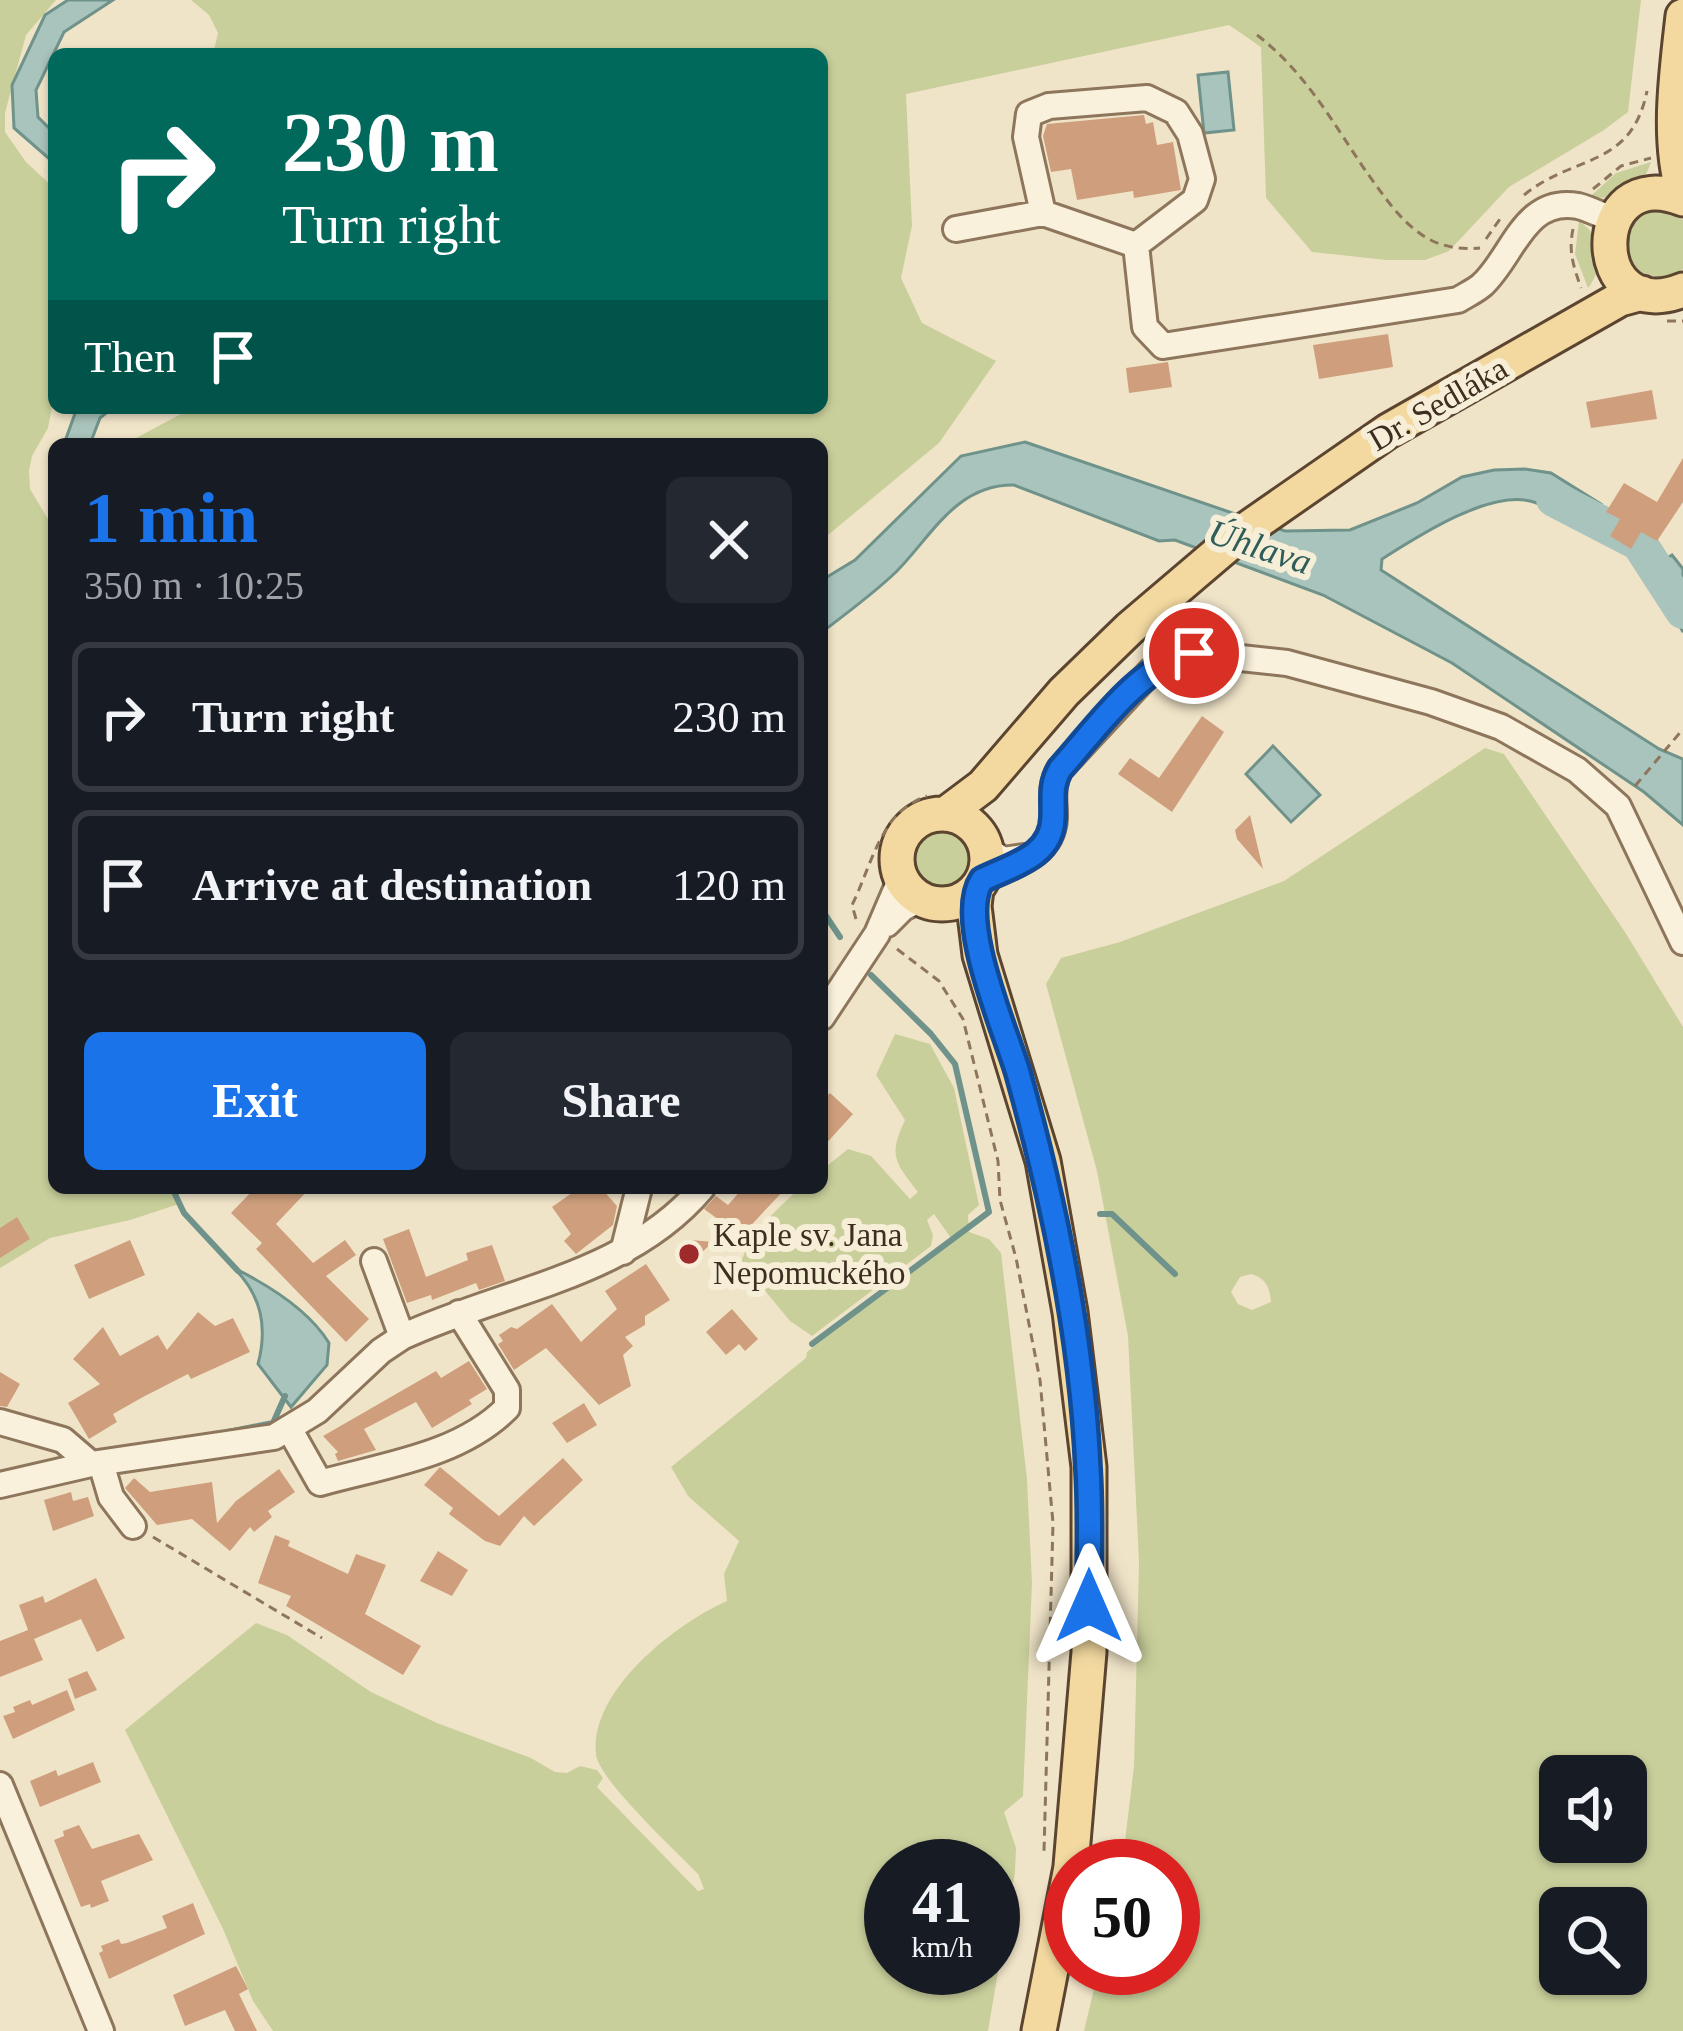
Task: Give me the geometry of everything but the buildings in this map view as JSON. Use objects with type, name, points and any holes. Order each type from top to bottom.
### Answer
[{"type":"main road","points":[[1614,220],[1650,187],[1657,158],[1662,82],[1683,16]]},
{"type":"main road","points":[[1642,196],[1683,195],[1662,82]]},
{"type":"main road","name":"Dr. Sedláka","points":[[1541,344],[1602,282],[1614,220]]},
{"type":"main road","points":[[1610,257],[1621,279],[1642,293]]},
{"type":"main road","name":"Dr. Sedláka","points":[[966,842],[993,774],[1130,628],[1215,554],[1335,465],[1620,299],[1642,293],[1682,296]]},
{"type":"main road","points":[[966,842],[916,821],[902,837],[897,857],[920,893],[959,922],[980,955]]},
{"type":"main road","points":[[920,893],[960,901],[966,842]]},
{"type":"main road","points":[[966,842],[980,955],[1043,1161],[1070,1312],[1088,1467],[1089,1652],[1065,1839]]},
{"type":"main road","points":[[1039,2031],[1044,1995]]},
{"type":"street","points":[[1043,213],[1026,137],[1029,114],[1049,106],[1147,98],[1176,112],[1190,134],[1202,178],[1195,200],[1136,245]]},
{"type":"street","points":[[1136,245],[1145,327],[1163,346],[1458,300],[1484,283],[1516,235],[1537,214],[1556,206],[1578,206],[1614,220]]},
{"type":"street","points":[[956,229],[1043,213],[1136,245]]},
{"type":"street","points":[[966,842],[1033,856],[1042,851],[1050,836],[1053,782],[1060,769],[1151,670],[1194,653],[1287,663],[1501,727],[1577,770],[1618,806],[1683,942]]},
{"type":"street","points":[[828,1008],[877,934],[920,893]]},
{"type":"street","points":[[623,1252],[638,1194]]},
{"type":"street","points":[[0,1485],[96,1464],[257,1442],[290,1430],[402,1337],[623,1252],[664,1226],[696,1194]]},
{"type":"street","points":[[374,1261],[402,1337]]},
{"type":"street","points":[[290,1430],[320,1484],[465,1442],[489,1426],[507,1408],[507,1390],[460,1313]]},
{"type":"street","points":[[0,1422],[63,1440],[96,1464],[111,1497],[133,1526]]},
{"type":"street","points":[[0,1785],[101,2031]]},
{"type":"path","points":[[1257,35],[1309,87],[1380,191],[1416,231],[1456,248],[1494,246],[1484,238],[1511,206]]},
{"type":"path","points":[[1522,197],[1621,143],[1662,82]]},
{"type":"path","points":[[1573,296],[1582,286],[1573,270],[1569,246],[1578,206],[1598,182],[1621,166],[1657,158]]},
{"type":"path","points":[[1631,791],[1683,729]]},
{"type":"path","points":[[966,842],[904,806],[893,816],[852,905],[855,918],[939,980],[963,1019],[998,1162],[1000,1200],[1040,1380],[1053,1523],[1061,1839]]},
{"type":"path","points":[[133,1526],[322,1638]]},
{"type":"green space","points":[[0,0],[56,0],[26,35],[5,113],[5,132],[48,182],[51,414],[29,471],[30,489],[48,519],[48,1194],[175,1194],[179,1204],[50,1238],[0,1268]]},
{"type":"green space","points":[[191,0],[1641,0],[1628,112],[1509,187],[1449,251],[1425,260],[1312,252],[1266,198],[1261,47],[1229,25],[906,94],[912,226],[901,278],[922,323],[996,361],[939,443],[828,535],[828,438],[136,438],[181,414],[828,414],[828,48],[214,48],[218,33],[209,15]]},
{"type":"green space","points":[[1651,162],[1642,180],[1628,192],[1591,196],[1616,173]]},
{"type":"green space","points":[[1657,210],[1683,220],[1683,269],[1652,278],[1632,262],[1625,241],[1638,217]]},
{"type":"green space","points":[[1579,221],[1593,235],[1600,252],[1598,270],[1588,288],[1575,254]]},
{"type":"green space","points":[[1485,748],[1504,754],[1683,1027],[1683,2031],[1084,2031],[1093,1995],[1200,1995],[1200,1839],[1125,1839],[1134,1766],[1139,1562],[1128,1336],[1097,1171],[1046,984],[1061,958],[1120,942],[1284,881]],"holes":[[[1240,1277],[1260,1278],[1271,1302],[1252,1310],[1238,1304],[1231,1292]]]},
{"type":"green space","points":[[941,829],[962,837],[970,858],[962,879],[941,887],[920,879],[912,858],[920,837]]},
{"type":"green space","points":[[895,1034],[930,1044],[954,1088],[979,1205],[968,1215],[969,1232],[989,1239],[1001,1253],[1027,1479],[1032,1583],[1023,1796],[1004,1812],[1013,1839],[864,1839],[864,1995],[994,1995],[988,2031],[273,2031],[253,2001],[223,1929],[125,1730],[256,1623],[287,1635],[371,1692],[437,1723],[531,1758],[555,1772],[567,1773],[580,1766],[597,1770],[603,1778],[597,1787],[698,1891],[704,1889],[698,1874],[624,1798],[601,1767],[596,1755],[598,1731],[606,1707],[640,1662],[684,1625],[727,1601],[724,1574],[739,1541],[688,1496],[671,1467],[806,1358],[807,1352],[953,1241],[934,1214],[927,1220],[933,1235],[931,1246],[812,1336],[790,1321],[741,1262],[751,1240],[794,1194],[828,1194],[828,1165],[848,1149],[871,1156],[910,1199],[918,1192],[896,1158],[905,1120],[876,1075]]},
{"type":"water","points":[[68,0],[113,0],[64,32],[56,48],[48,48],[48,65],[36,90],[38,117],[48,127],[48,158],[14,128],[12,85],[45,15]]},
{"type":"water","points":[[1228,72],[1234,130],[1204,133],[1198,75]]},
{"type":"water","points":[[75,414],[105,414],[92,438],[66,438]]},
{"type":"water","name":"Úhlava","points":[[1025,442],[1285,531],[1350,530],[1417,503],[1462,477],[1494,470],[1551,473],[1601,504],[1590,528],[1530,501],[1494,503],[1414,539],[1382,559],[1381,570],[1659,749],[1683,759],[1683,825],[1644,792],[1452,663],[1323,595],[1175,540],[1159,541],[1014,485],[976,493],[960,503],[896,572],[828,627],[828,576],[855,560],[961,456]]},
{"type":"water","points":[[1672,555],[1683,569],[1683,632],[1649,570]]},
{"type":"water","points":[[1273,746],[1320,795],[1291,822],[1246,774]]},
{"type":"water","points":[[234,1268],[299,1309],[329,1343],[327,1365],[291,1407],[258,1364],[260,1312],[251,1289]]},
{"type":"waterway","points":[[1554,499],[1639,543],[1683,611]]},
{"type":"waterway","points":[[828,919],[840,937]]},
{"type":"waterway","points":[[812,1344],[989,1212],[955,1064],[871,975]]},
{"type":"waterway","points":[[175,1194],[184,1213],[238,1271]]},
{"type":"waterway","points":[[1100,1214],[1112,1214],[1175,1274]]},
{"type":"waterway","points":[[228,1432],[273,1423],[285,1396]]},
{"type":"place","name":"Kaple sv. Jana Nepomuckého","points":[[689,1254]]},
{"type":"route","points":[[1089,1606],[1088,1467],[1070,1312],[1043,1161],[980,955],[974,906],[982,880],[1042,851],[1054,820],[1053,782],[1060,769],[1151,670],[1194,653]]}]
